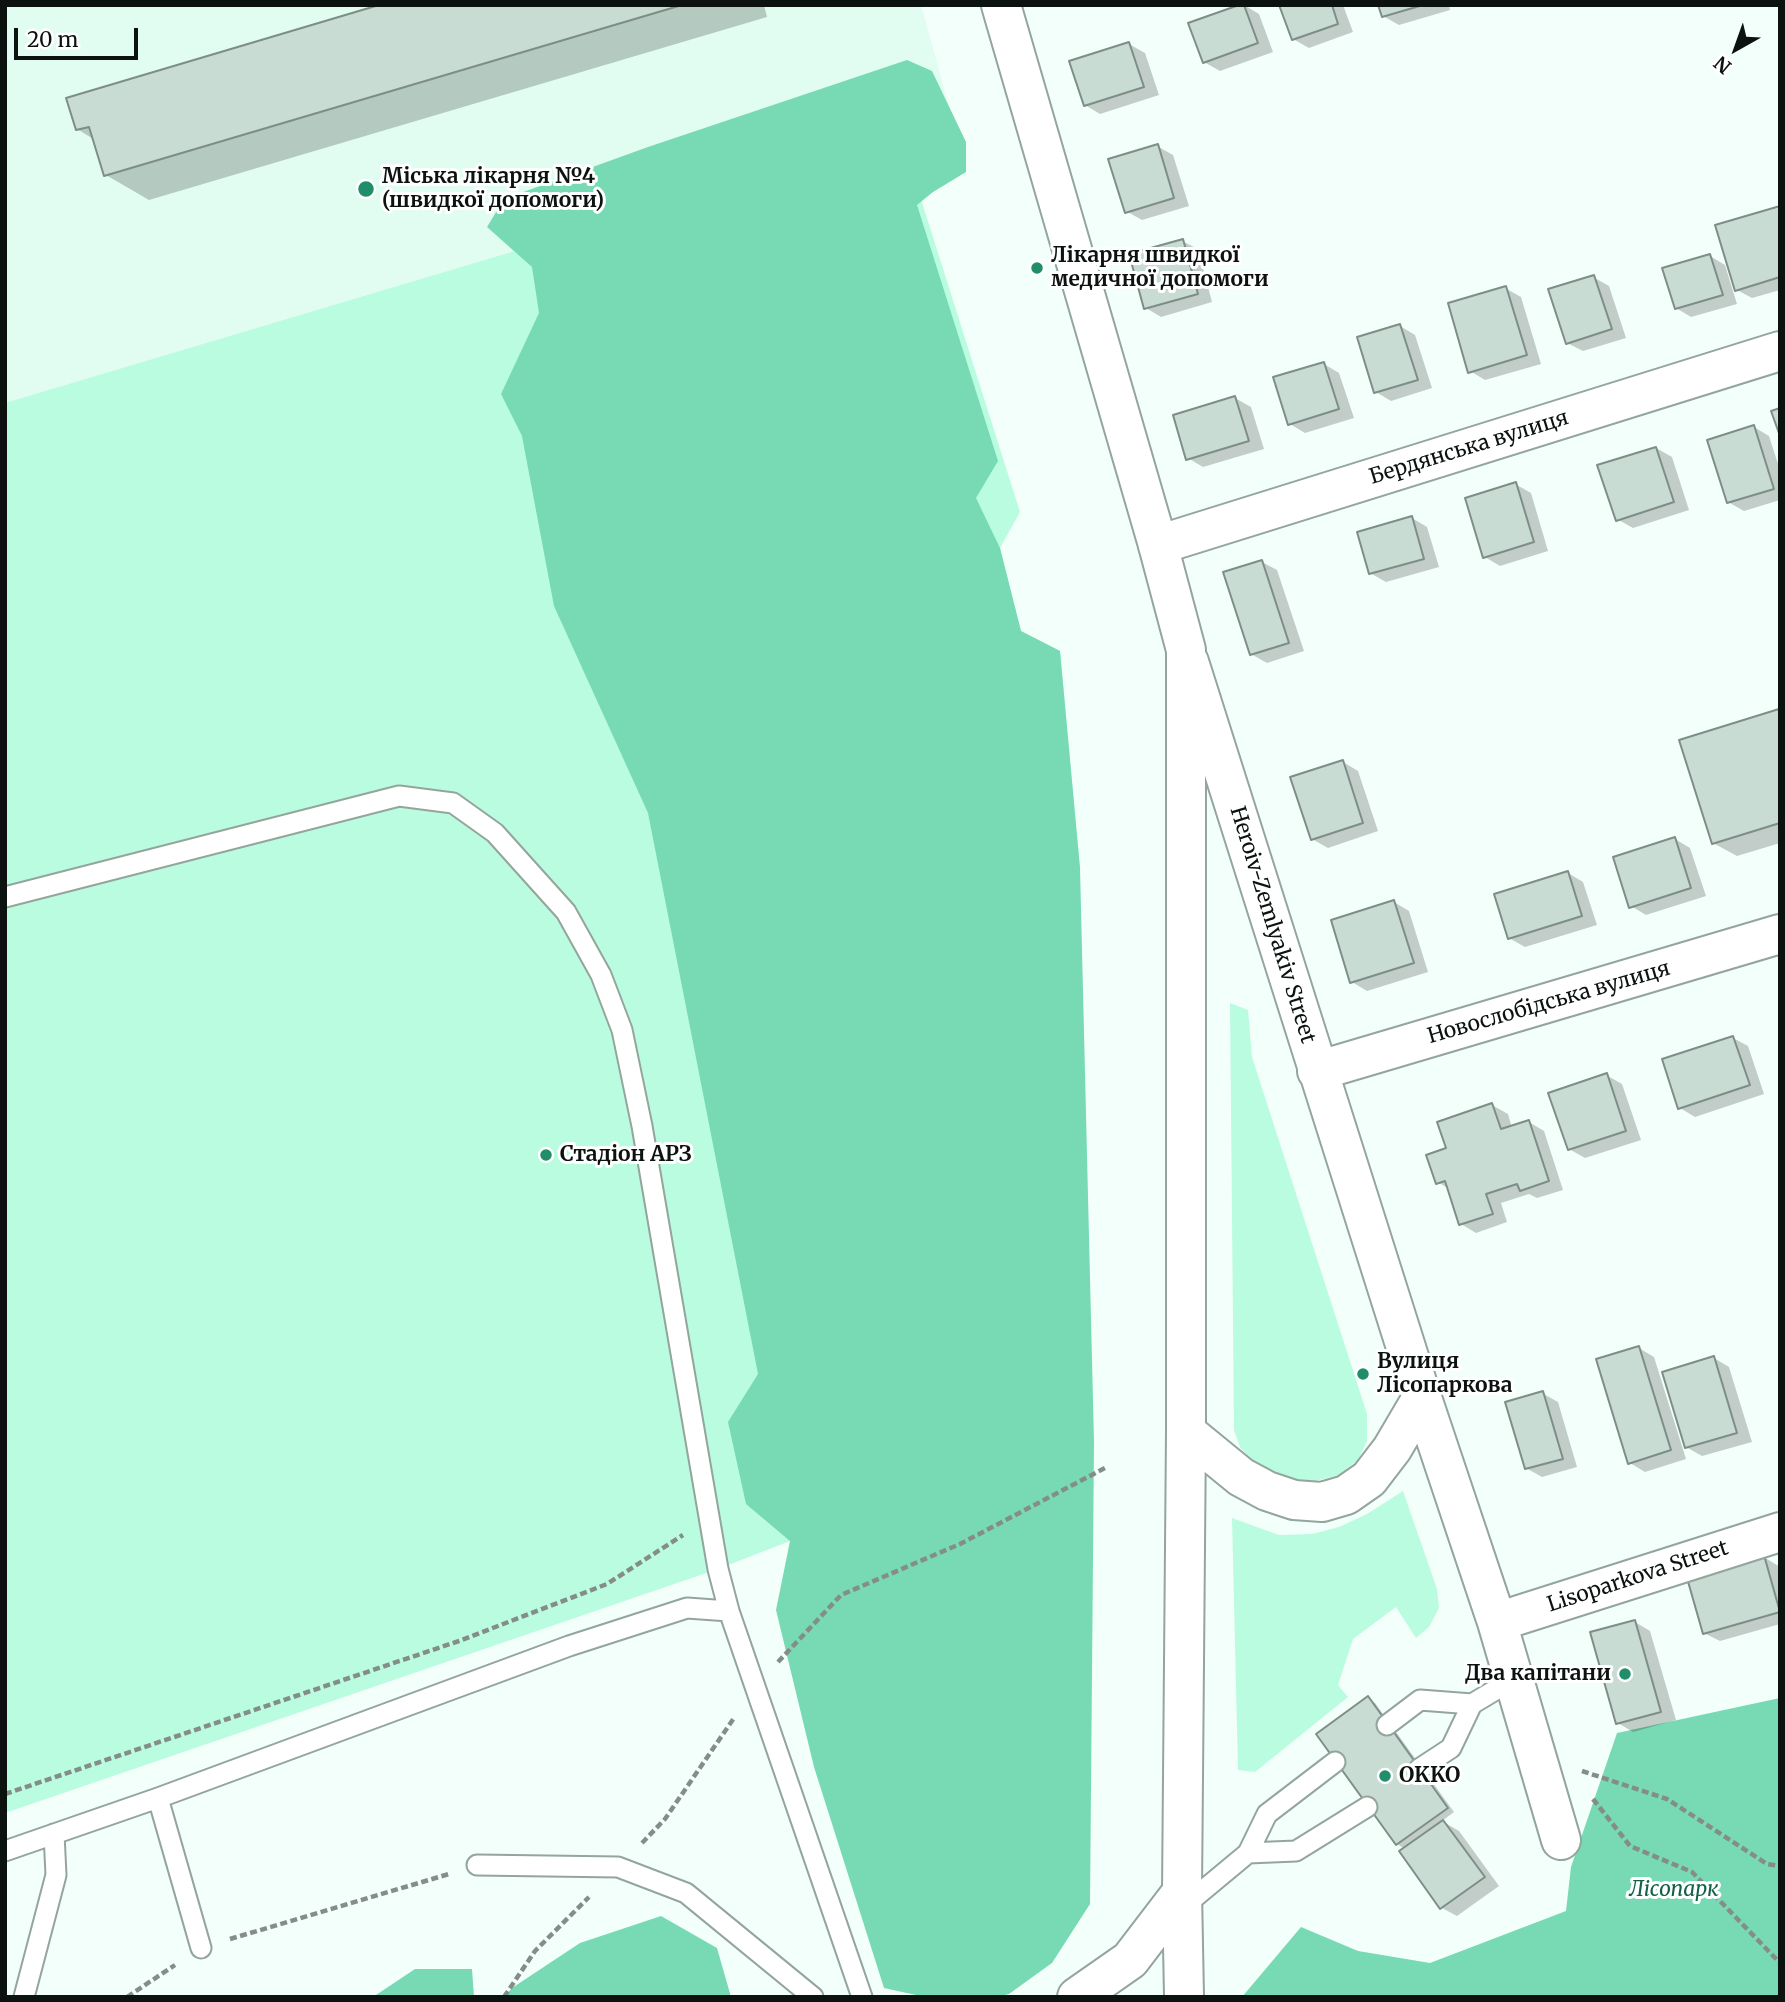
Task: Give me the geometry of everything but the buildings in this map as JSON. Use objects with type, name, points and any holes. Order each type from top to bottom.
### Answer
[{"type":"street","name":"Heroiv-Zemlyakiv Street","points":[[1001,5],[1186,650],[1317,1071],[1497,1622],[1561,1840]]},
{"type":"street","name":"Бердянська вулиця","points":[[1158,545],[1780,351]]},
{"type":"street","points":[[1184,1997],[1182,1899],[1186,1432],[1186,650]]},
{"type":"street","name":"Новослобідська вулиця","points":[[1317,1071],[1780,934]]},
{"type":"street","points":[[1186,1432],[1241,1477],[1267,1491],[1294,1500],[1322,1502],[1346,1495],[1369,1479],[1392,1449],[1422,1398]]},
{"type":"street","name":"Lisoparkova Street","points":[[1497,1622],[1780,1532]]},
{"type":"street","points":[[1077,1997],[1130,1960],[1182,1899]]},
{"type":"lane","points":[[5,897],[399,796],[453,803],[495,833],[566,912],[601,975],[622,1030],[642,1126],[718,1569],[729,1611],[862,1997]]},
{"type":"lane","points":[[5,1851],[158,1798],[569,1646],[687,1608],[729,1611]]},
{"type":"lane","points":[[1419,1769],[1451,1748],[1472,1704],[1512,1680]]},
{"type":"lane","points":[[1387,1725],[1420,1700],[1472,1704]]},
{"type":"lane","points":[[1182,1899],[1248,1853],[1268,1814],[1335,1762]]},
{"type":"lane","points":[[158,1798],[201,1948]]},
{"type":"lane","points":[[1248,1853],[1296,1851],[1367,1807]]},
{"type":"lane","points":[[24,1997],[56,1875],[54,1834]]},
{"type":"lane","points":[[477,1866],[618,1867],[629,1871],[685,1894],[813,1997]]},
{"type":"lane","points":[[1101,1997],[1130,1960]]},
{"type":"path","points":[[5,1794],[459,1641],[607,1584],[709,1517]]},
{"type":"path","points":[[1535,1755],[1667,1799],[1767,1864],[1780,1866]]},
{"type":"path","points":[[1589,1794],[1630,1846],[1692,1872],[1780,1963]]},
{"type":"path","points":[[127,1997],[201,1948],[477,1866]]},
{"type":"shaded area","name":"Міська лікарня №4 (швидкої допомоги)","points":[[5,5],[921,5],[954,124],[5,403]]},
{"type":"green space","points":[[907,60],[932,71],[966,142],[966,172],[917,205],[998,461],[976,498],[1000,548],[1021,631],[1060,651],[1080,868],[1094,1442],[1090,1904],[1052,1963],[1009,1994],[997,1997],[925,1997],[884,1988],[814,1767],[776,1610],[790,1541],[746,1504],[728,1422],[758,1374],[648,813],[554,606],[522,436],[501,394],[539,313],[532,267],[487,227],[504,199],[648,147]]},
{"type":"green space","name":"Стадіон АРЗ","points":[[901,136],[1020,512],[1000,548],[1021,631],[1060,651],[1080,868],[790,1541],[718,1569],[5,1813],[5,403]]},
{"type":"green space","points":[[1230,1003],[1248,1010],[1252,1057],[1367,1414],[1367,1441],[1358,1460],[1339,1475],[1311,1482],[1283,1479],[1257,1466],[1240,1447],[1234,1430]]},
{"type":"green space","points":[[1403,1491],[1437,1589],[1439,1608],[1429,1627],[1416,1638],[1396,1607],[1353,1639],[1338,1685],[1348,1697],[1255,1772],[1238,1770],[1232,1518],[1279,1535],[1312,1534],[1339,1527],[1367,1514]]},
{"type":"green space","name":"Лісопарк","points":[[1780,1698],[1780,1997],[1242,1997],[1301,1927],[1358,1951],[1430,1963],[1566,1911],[1571,1867],[1617,1733]]},
{"type":"green space","points":[[661,1916],[717,1948],[731,1997],[504,1997],[512,1988],[580,1943]]},
{"type":"green space","points":[[415,1969],[472,1969],[474,1997],[373,1997]]},
{"type":"place","name":"Міська лікарня №4 (швидкої допомоги)","points":[[366,189]]},
{"type":"place","name":"Лікарня швидкої медичної допомоги","points":[[1037,268]]},
{"type":"place","name":"Стадіон АРЗ","points":[[546,1155]]},
{"type":"place","name":"Вулиця Лісопаркова","points":[[1363,1374]]},
{"type":"place","name":"Два капітани","points":[[1625,1674]]},
{"type":"place","name":"OKKO","points":[[1385,1776]]}]
